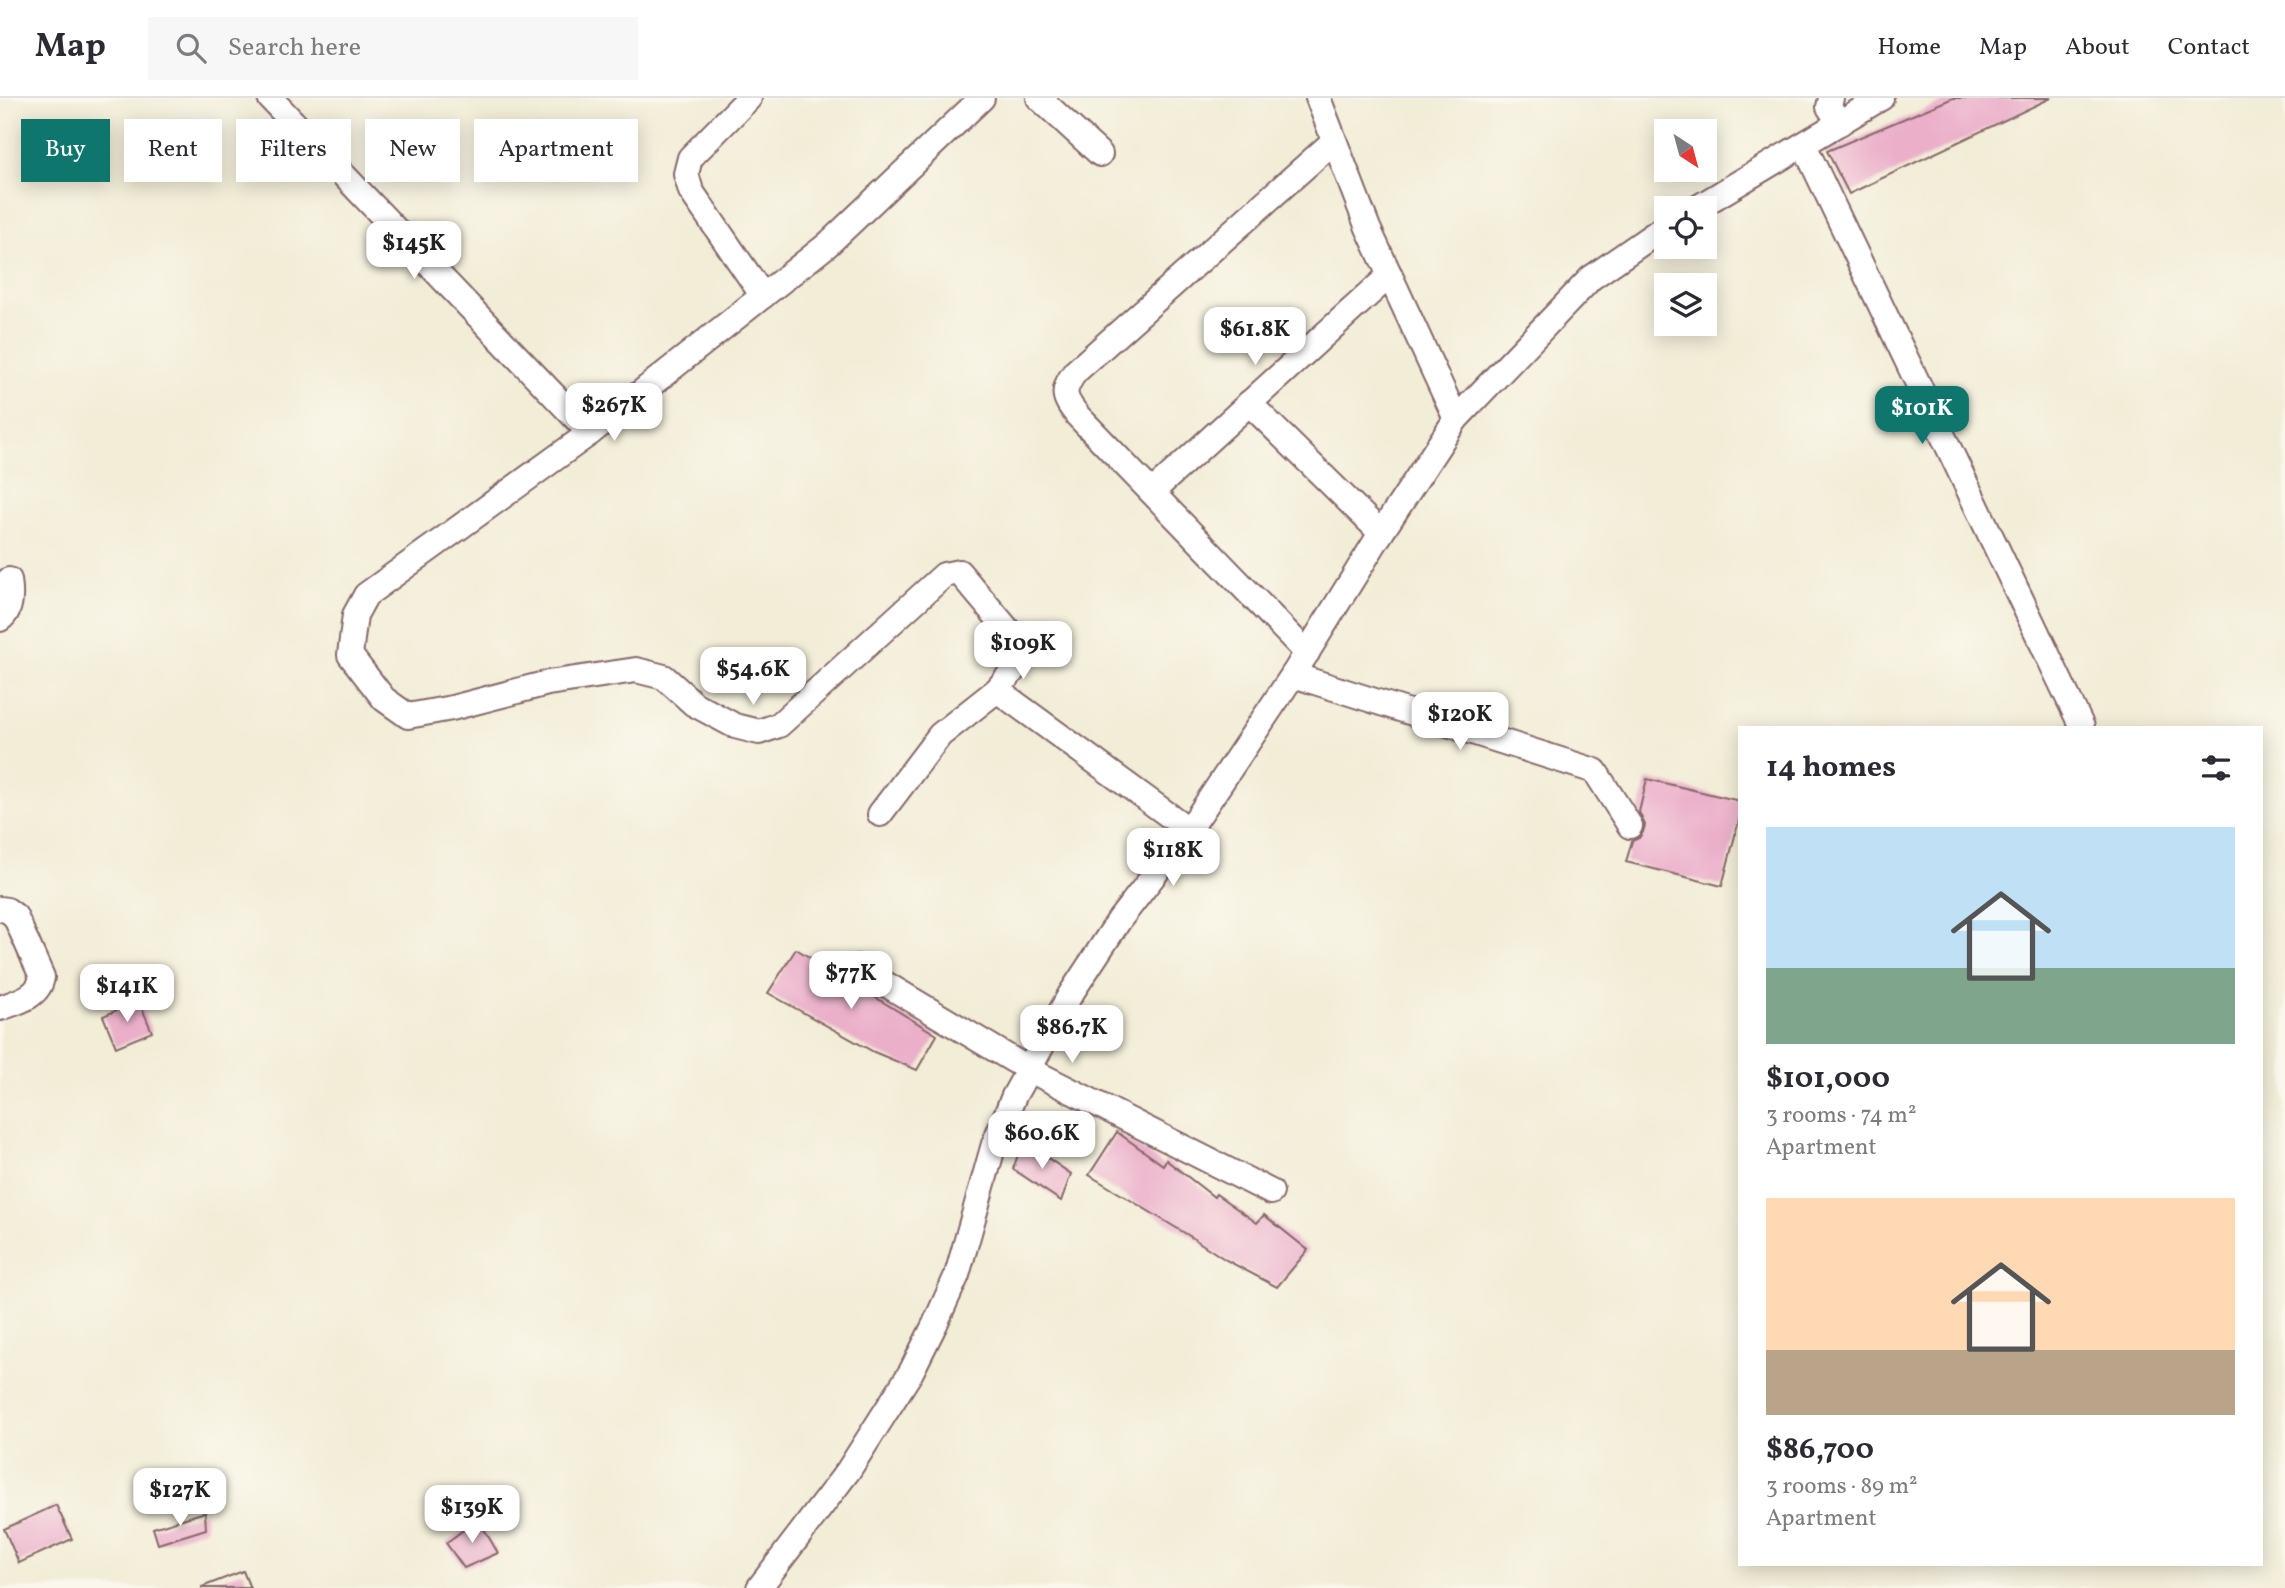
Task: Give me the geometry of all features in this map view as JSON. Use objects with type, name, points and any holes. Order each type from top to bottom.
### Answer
[{"type":"street","points":[[270,98],[590,433]]},
{"type":"street","points":[[749,98],[690,158],[686,174],[691,191],[763,296]]},
{"type":"street","points":[[880,814],[940,735],[997,690],[1023,658],[1019,643],[958,572],[943,575],[779,725],[760,732],[735,726],[694,704],[664,677],[636,670],[548,683],[452,708],[408,716],[384,699],[351,656],[355,615],[366,595],[590,433],[827,245],[982,98]]},
{"type":"street","points":[[1039,98],[1100,154]]},
{"type":"street","points":[[1318,98],[1367,228],[1456,419]]},
{"type":"street","points":[[1831,98],[1829,107],[1840,123]]},
{"type":"street","points":[[1717,196],[1881,98]]},
{"type":"street","points":[[1307,653],[1078,416],[1067,401],[1065,386],[1075,372],[1334,141]]},
{"type":"street","points":[[1804,145],[2082,726]]},
{"type":"street","points":[[759,1588],[848,1471],[917,1360],[957,1275],[994,1144],[1014,1096],[1070,995],[1120,919],[1189,830],[1293,675],[1456,419],[1591,278],[1654,234]]},
{"type":"street","points":[[1152,492],[1390,275]]},
{"type":"street","points":[[1250,403],[1381,533]]},
{"type":"street","points":[[0,619],[5,616],[9,604],[9,580]]},
{"type":"street","points":[[1293,675],[1595,771],[1630,826]]},
{"type":"street","points":[[997,690],[1189,830]]},
{"type":"street","points":[[0,909],[15,916],[42,976],[41,984],[32,995],[0,1008]]},
{"type":"street","points":[[857,967],[1028,1069],[1271,1192]]},
{"type":"building","points":[[1953,98],[2051,98],[1849,194],[1827,151]]},
{"type":"building","points":[[1647,779],[1738,801],[1738,824],[1722,886],[1626,862],[1632,841],[1639,838],[1645,825],[1639,812]]},
{"type":"building","points":[[796,949],[937,1035],[917,1070],[874,1052],[768,993]]},
{"type":"building","points":[[139,1001],[152,1032],[116,1047],[103,1016]]},
{"type":"building","points":[[1117,1132],[1163,1165],[1166,1160],[1214,1197],[1216,1194],[1257,1223],[1264,1215],[1308,1250],[1277,1287],[1226,1260],[1089,1175]]},
{"type":"building","points":[[1023,1141],[1071,1174],[1061,1201],[1013,1169]]},
{"type":"building","points":[[56,1505],[72,1539],[19,1563],[4,1529]]},
{"type":"building","points":[[205,1512],[206,1529],[158,1544],[153,1528]]},
{"type":"building","points":[[478,1519],[498,1553],[464,1568],[446,1543]]},
{"type":"building","points":[[243,1571],[250,1588],[202,1588],[202,1587]]}]
